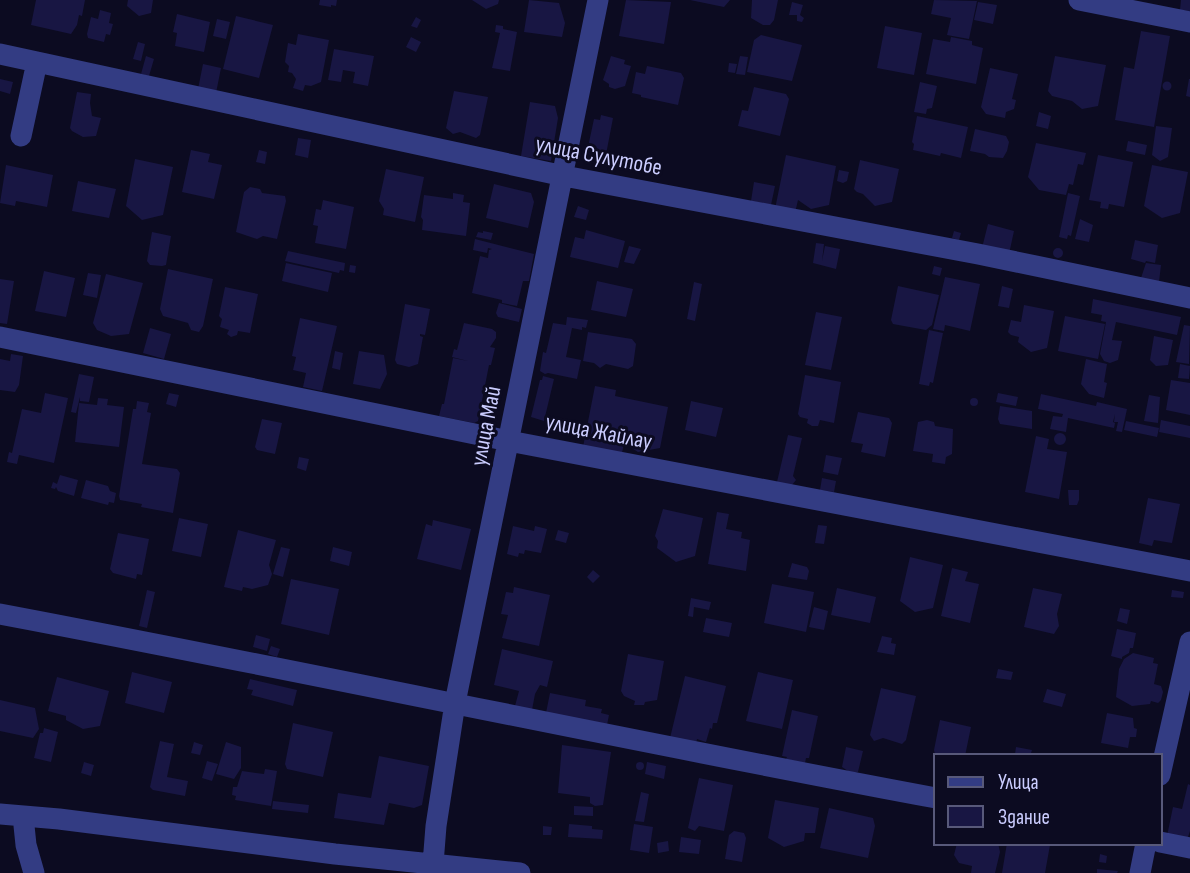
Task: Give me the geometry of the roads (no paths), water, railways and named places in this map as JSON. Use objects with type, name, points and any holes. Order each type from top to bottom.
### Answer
[{"type":"street","name":"улица Май","points":[[433,864],[436,825],[455,703],[598,0]]},
{"type":"street","points":[[1079,0],[1190,22]]},
{"type":"street","name":"улица Сулутобе","points":[[0,54],[564,176],[952,249],[1190,298]]},
{"type":"street","points":[[21,136],[37,62]]},
{"type":"street","name":"улица Жайлау","points":[[0,337],[509,441],[1190,571]]},
{"type":"street","points":[[0,614],[721,758],[934,798]]},
{"type":"street","points":[[1162,766],[1190,642]]},
{"type":"street","points":[[0,814],[520,873]]},
{"type":"street","points":[[23,816],[26,845],[34,873]]},
{"type":"street","points":[[1162,842],[1190,848]]},
{"type":"street","points":[[1140,873],[1146,845]]}]
